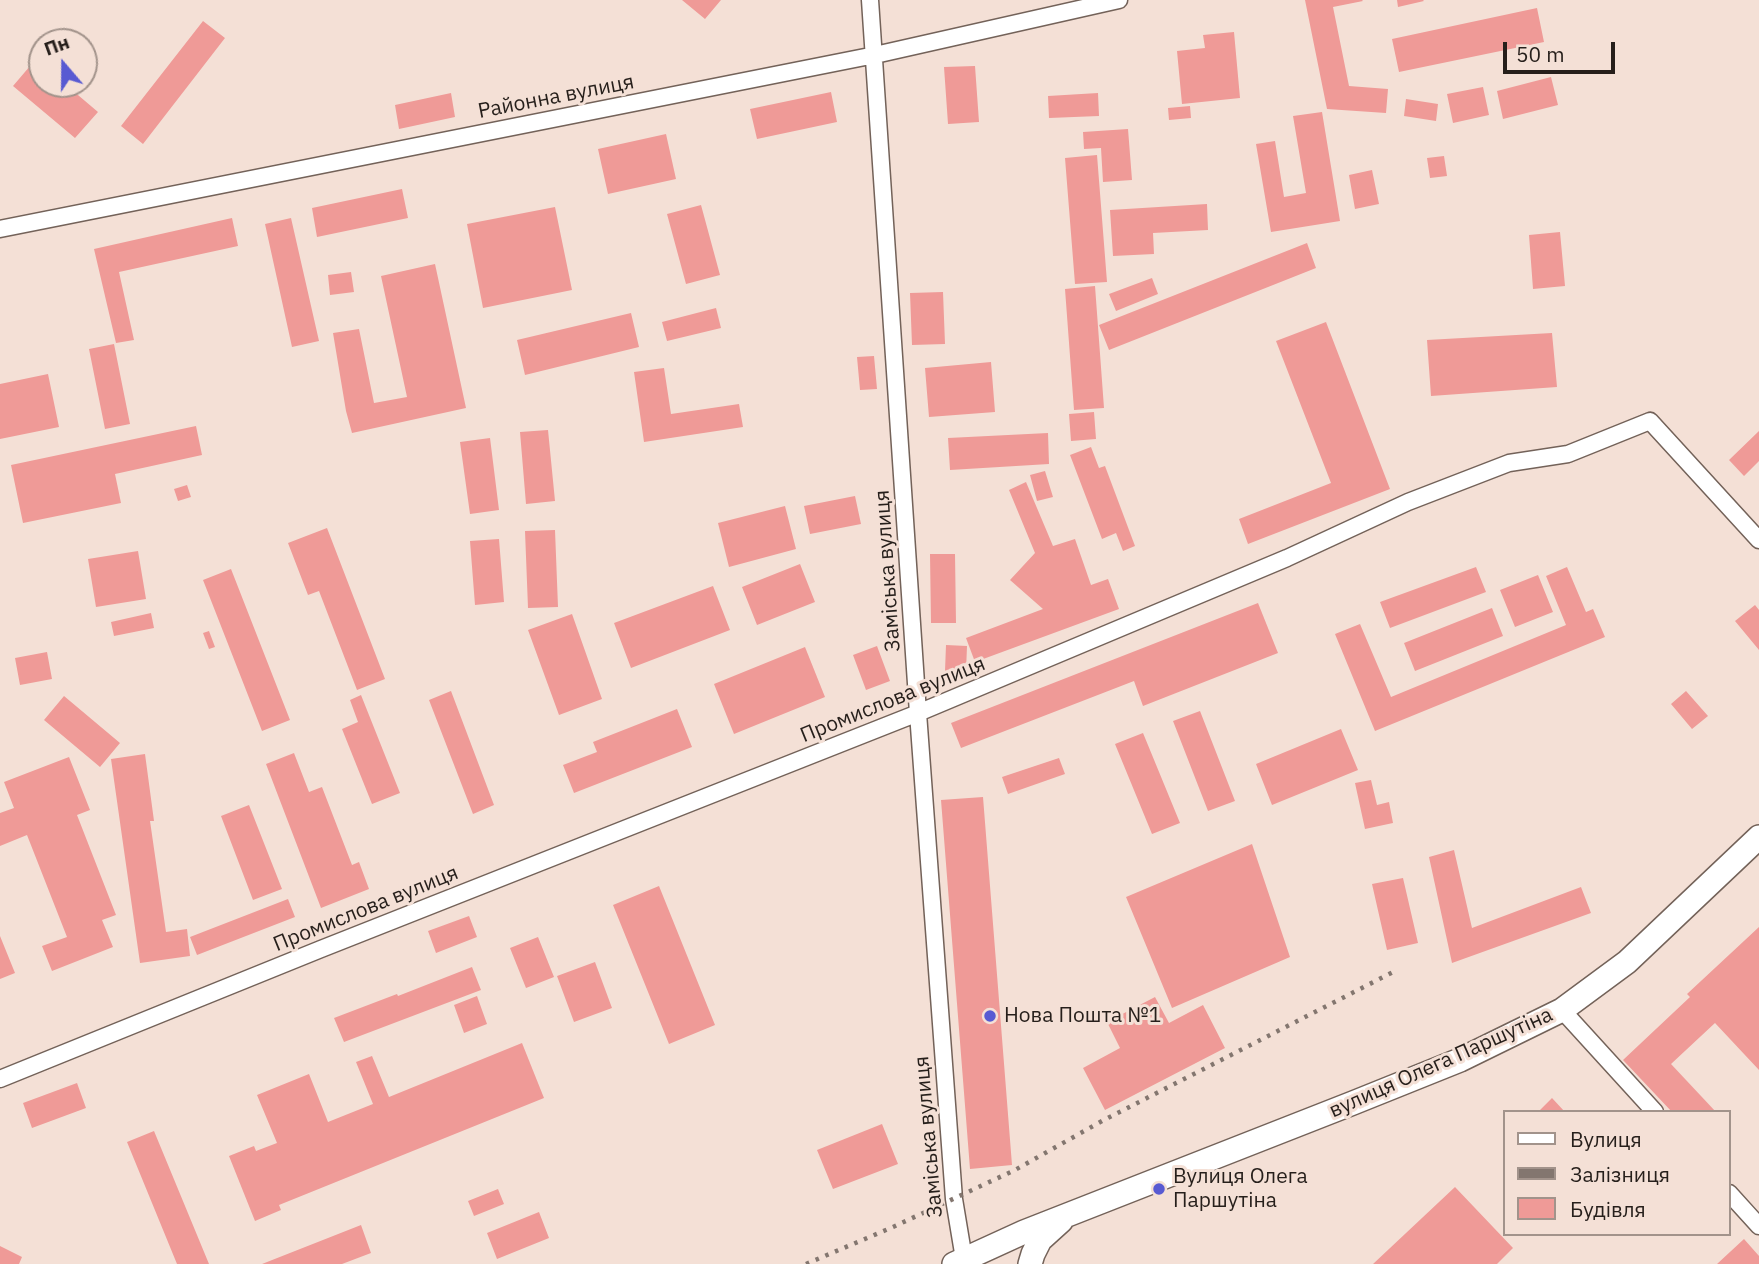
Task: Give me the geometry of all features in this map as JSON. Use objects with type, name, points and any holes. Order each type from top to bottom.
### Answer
[{"type":"street","name":"Заміська вулиця","points":[[870,0],[918,713],[954,1199],[962,1262]]},
{"type":"street","name":"Районна вулиця","points":[[0,229],[875,55],[1119,0]]},
{"type":"street","name":"Промислова вулиця","points":[[0,1079],[918,713],[1287,558],[1408,502],[1509,463],[1567,454],[1650,421],[1759,540]]},
{"type":"street","name":"вулиця Олега Паршутіна","points":[[962,1262],[1075,1211],[1353,1104],[1460,1059],[1562,1010],[1627,962],[1759,836]]},
{"type":"street","points":[[1562,1010],[1653,1110]]},
{"type":"street","points":[[1731,1195],[1759,1226]]},
{"type":"street","name":"вулиця Олега Паршутіна","points":[[1030,1264],[1040,1240],[1075,1211]]},
{"type":"building","points":[[682,0],[721,0],[705,19]]},
{"type":"building","points":[[1305,0],[1363,1],[1333,7],[1349,86],[1388,89],[1386,113],[1327,109]]},
{"type":"building","points":[[1397,0],[1423,0],[1424,1],[1398,7]]},
{"type":"building","points":[[1537,8],[1544,42],[1399,72],[1392,39]]},
{"type":"building","points":[[203,21],[225,38],[143,144],[121,126]]},
{"type":"building","points":[[1234,32],[1240,98],[1182,104],[1177,51],[1205,48],[1203,35]]},
{"type":"building","points":[[975,66],[979,122],[948,124],[944,67]]},
{"type":"building","points":[[28,68],[28,98],[82,98],[98,112],[75,138],[13,86]]},
{"type":"building","points":[[1551,77],[1558,105],[1503,119],[1497,91]]},
{"type":"building","points":[[1483,87],[1489,115],[1453,123],[1447,94]]},
{"type":"building","points":[[831,92],[837,122],[757,139],[750,109]]},
{"type":"building","points":[[451,93],[455,117],[399,129],[395,105]]},
{"type":"building","points":[[1098,93],[1099,116],[1049,118],[1048,96]]},
{"type":"building","points":[[1406,99],[1438,104],[1436,121],[1404,116]]},
{"type":"building","points":[[1190,106],[1191,118],[1169,120],[1168,108]]},
{"type":"building","points":[[1322,112],[1340,221],[1271,232],[1256,144],[1275,141],[1284,197],[1306,193],[1293,116]]},
{"type":"building","points":[[1128,129],[1132,180],[1103,182],[1101,148],[1084,149],[1083,132]]},
{"type":"building","points":[[666,134],[676,179],[608,194],[598,149]]},
{"type":"building","points":[[1097,155],[1107,282],[1075,284],[1065,158]]},
{"type":"building","points":[[1444,156],[1447,176],[1430,178],[1427,158]]},
{"type":"building","points":[[1372,170],[1379,204],[1355,209],[1349,175]]},
{"type":"building","points":[[402,189],[408,218],[317,237],[312,208]]},
{"type":"building","points":[[1207,204],[1208,230],[1153,233],[1154,254],[1113,256],[1110,210]]},
{"type":"building","points":[[701,205],[720,275],[686,284],[667,214]]},
{"type":"building","points":[[555,207],[572,290],[483,308],[467,224]]},
{"type":"building","points":[[232,218],[238,246],[119,272],[134,340],[116,343],[94,249]]},
{"type":"building","points":[[291,218],[319,341],[292,347],[265,224]]},
{"type":"building","points":[[1560,232],[1565,286],[1533,289],[1529,235]]},
{"type":"building","points":[[1307,243],[1316,268],[1109,350],[1099,325]]},
{"type":"building","points":[[435,264],[466,408],[352,433],[333,333],[359,329],[374,403],[407,397],[381,276]]},
{"type":"building","points":[[351,272],[354,292],[330,295],[328,275]]},
{"type":"building","points":[[1152,278],[1158,294],[1116,311],[1109,294]]},
{"type":"building","points":[[1095,286],[1104,408],[1074,410],[1065,289]]},
{"type":"building","points":[[943,292],[945,344],[912,345],[910,293]]},
{"type":"building","points":[[716,308],[721,328],[667,341],[662,322]]},
{"type":"building","points":[[631,313],[639,347],[525,375],[517,340]]},
{"type":"building","points":[[1326,322],[1390,489],[1248,544],[1239,519],[1331,483],[1276,341]]},
{"type":"building","points":[[1552,333],[1557,387],[1431,396],[1427,340]]},
{"type":"building","points":[[114,344],[130,424],[105,429],[89,349]]},
{"type":"building","points":[[874,356],[877,389],[860,390],[857,357]]},
{"type":"building","points":[[991,362],[995,412],[929,417],[925,368]]},
{"type":"building","points":[[664,368],[671,414],[739,404],[743,427],[644,442],[634,372]]},
{"type":"building","points":[[48,374],[59,427],[0,439],[0,384]]},
{"type":"building","points":[[1094,412],[1096,439],[1071,441],[1069,414]]},
{"type":"building","points":[[196,426],[202,455],[115,474],[121,503],[23,523],[11,465]]},
{"type":"building","points":[[548,430],[555,501],[526,504],[520,432]]},
{"type":"building","points":[[1759,431],[1759,461],[1744,476],[1729,460]]},
{"type":"building","points":[[1048,433],[1049,464],[950,470],[948,438]]},
{"type":"building","points":[[490,438],[499,510],[470,514],[460,442]]},
{"type":"building","points":[[1091,447],[1099,468],[1105,466],[1135,546],[1123,551],[1116,533],[1102,539],[1070,455]]},
{"type":"building","points":[[1045,471],[1053,497],[1037,501],[1030,475]]},
{"type":"building","points":[[1026,482],[1053,546],[1075,539],[1091,585],[1108,579],[1119,609],[975,662],[966,638],[1043,609],[1010,580],[1035,553],[1009,490]]},
{"type":"building","points":[[187,485],[191,497],[178,501],[174,489]]},
{"type":"building","points":[[855,496],[861,524],[810,534],[804,506]]},
{"type":"building","points":[[785,506],[796,549],[729,567],[718,523]]},
{"type":"building","points":[[327,528],[385,679],[357,690],[319,591],[308,595],[288,543]]},
{"type":"building","points":[[555,530],[558,607],[528,608],[525,531]]},
{"type":"building","points":[[499,539],[504,602],[475,605],[470,541]]},
{"type":"building","points":[[138,551],[146,599],[96,607],[88,559]]},
{"type":"building","points":[[930,554],[955,554],[956,623],[931,623]]},
{"type":"building","points":[[800,564],[815,602],[757,625],[742,587]]},
{"type":"building","points":[[1476,567],[1486,592],[1390,628],[1380,602]]},
{"type":"building","points":[[1567,567],[1586,612],[1593,609],[1605,637],[1375,731],[1335,634],[1360,624],[1391,697],[1566,625],[1546,576]]},
{"type":"building","points":[[231,569],[290,720],[262,731],[203,580]]},
{"type":"building","points":[[1538,575],[1553,612],[1515,627],[1500,590]]},
{"type":"building","points":[[713,586],[730,630],[631,668],[614,623]]},
{"type":"building","points":[[1258,603],[1278,653],[1143,706],[1134,681],[961,748],[951,723]]},
{"type":"building","points":[[1755,605],[1759,610],[1759,650],[1735,621]]},
{"type":"building","points":[[1492,608],[1503,636],[1415,671],[1404,643]]},
{"type":"building","points":[[151,613],[154,628],[114,636],[111,622]]},
{"type":"building","points":[[572,614],[602,699],[559,715],[528,630]]},
{"type":"building","points":[[209,631],[215,647],[209,649],[203,633]]},
{"type":"building","points":[[946,645],[967,646],[966,672],[945,671]]},
{"type":"building","points":[[877,646],[890,681],[866,690],[853,655]]},
{"type":"building","points":[[805,647],[825,697],[734,734],[714,684]]},
{"type":"building","points":[[47,652],[52,679],[20,685],[15,658]]},
{"type":"building","points":[[451,691],[494,805],[473,814],[429,700]]},
{"type":"building","points":[[1686,691],[1708,716],[1692,729],[1671,704]]},
{"type":"building","points":[[361,695],[400,793],[372,804],[342,729],[358,722],[350,700]]},
{"type":"building","points":[[64,696],[120,743],[100,767],[44,720]]},
{"type":"building","points":[[677,709],[692,747],[574,793],[563,765],[597,752],[593,742]]},
{"type":"building","points":[[1200,711],[1235,801],[1208,811],[1173,721]]},
{"type":"building","points":[[1341,729],[1358,770],[1272,805],[1256,764]]},
{"type":"building","points":[[1143,733],[1180,823],[1152,834],[1115,744]]},
{"type":"building","points":[[294,753],[309,792],[322,787],[352,865],[359,862],[369,889],[321,908],[266,764]]},
{"type":"building","points":[[145,754],[154,821],[150,821],[166,932],[187,929],[190,956],[140,963],[111,759]]},
{"type":"building","points":[[69,757],[90,810],[77,815],[116,915],[102,920],[113,947],[52,971],[42,946],[67,937],[27,835],[0,846],[0,813],[14,808],[4,782]]},
{"type":"building","points":[[1059,758],[1065,774],[1008,794],[1002,777]]},
{"type":"building","points":[[1371,780],[1377,805],[1389,802],[1393,823],[1365,829],[1355,783]]},
{"type":"building","points":[[983,797],[1012,1165],[970,1169],[941,800]]},
{"type":"building","points":[[249,805],[282,889],[253,900],[221,816]]},
{"type":"building","points":[[1252,844],[1290,957],[1172,1008],[1126,897]]},
{"type":"building","points":[[1454,850],[1472,928],[1581,887],[1591,913],[1452,963],[1429,857]]},
{"type":"building","points":[[1403,878],[1418,943],[1387,950],[1372,884]]},
{"type":"building","points":[[659,886],[715,1025],[669,1044],[613,905]]},
{"type":"building","points":[[288,899],[295,917],[197,955],[190,937]]},
{"type":"building","points":[[469,916],[477,937],[436,953],[428,931]]},
{"type":"building","points":[[1759,927],[1759,1070],[1715,1023],[1671,1064],[1714,1110],[1670,1110],[1623,1060],[1690,997],[1687,994]]},
{"type":"building","points":[[0,936],[15,973],[0,979]]},
{"type":"building","points":[[538,937],[554,977],[526,988],[510,948]]},
{"type":"building","points":[[595,962],[612,1008],[574,1022],[557,976]]},
{"type":"building","points":[[472,967],[481,990],[344,1042],[334,1018]]},
{"type":"building","points":[[477,996],[487,1024],[464,1033],[454,1005]]},
{"type":"building","points":[[1155,997],[1169,1023],[1203,1005],[1225,1048],[1105,1110],[1083,1068],[1120,1048],[1107,1022]]},
{"type":"building","points":[[522,1043],[544,1098],[279,1205],[281,1210],[255,1221],[229,1156],[254,1146],[256,1151],[277,1143],[257,1095],[309,1074],[328,1122],[373,1104],[356,1062],[372,1056],[389,1097]]},
{"type":"building","points":[[77,1083],[86,1108],[32,1128],[23,1103]]},
{"type":"building","points":[[1552,1098],[1563,1110],[1540,1110]]},
{"type":"building","points":[[882,1124],[898,1164],[833,1189],[817,1150]]},
{"type":"building","points":[[154,1131],[209,1264],[177,1264],[127,1142]]},
{"type":"building","points":[[1455,1187],[1513,1248],[1497,1264],[1373,1264]]},
{"type":"building","points":[[498,1189],[504,1204],[474,1216],[468,1201]]},
{"type":"building","points":[[539,1212],[549,1238],[497,1259],[487,1233]]},
{"type":"building","points":[[361,1225],[371,1253],[342,1264],[262,1264]]},
{"type":"building","points":[[1744,1239],[1759,1256],[1759,1264],[1717,1264]]},
{"type":"building","points":[[0,1246],[22,1257],[19,1264],[0,1264]]},
{"type":"railway","points":[[806,1264],[1015,1170],[1102,1121],[1397,970]]},
{"type":"place","name":"Нова Пошта №1","points":[[990,1016]]},
{"type":"place","name":"Вулиця Олега Паршутіна","points":[[1159,1189]]}]
